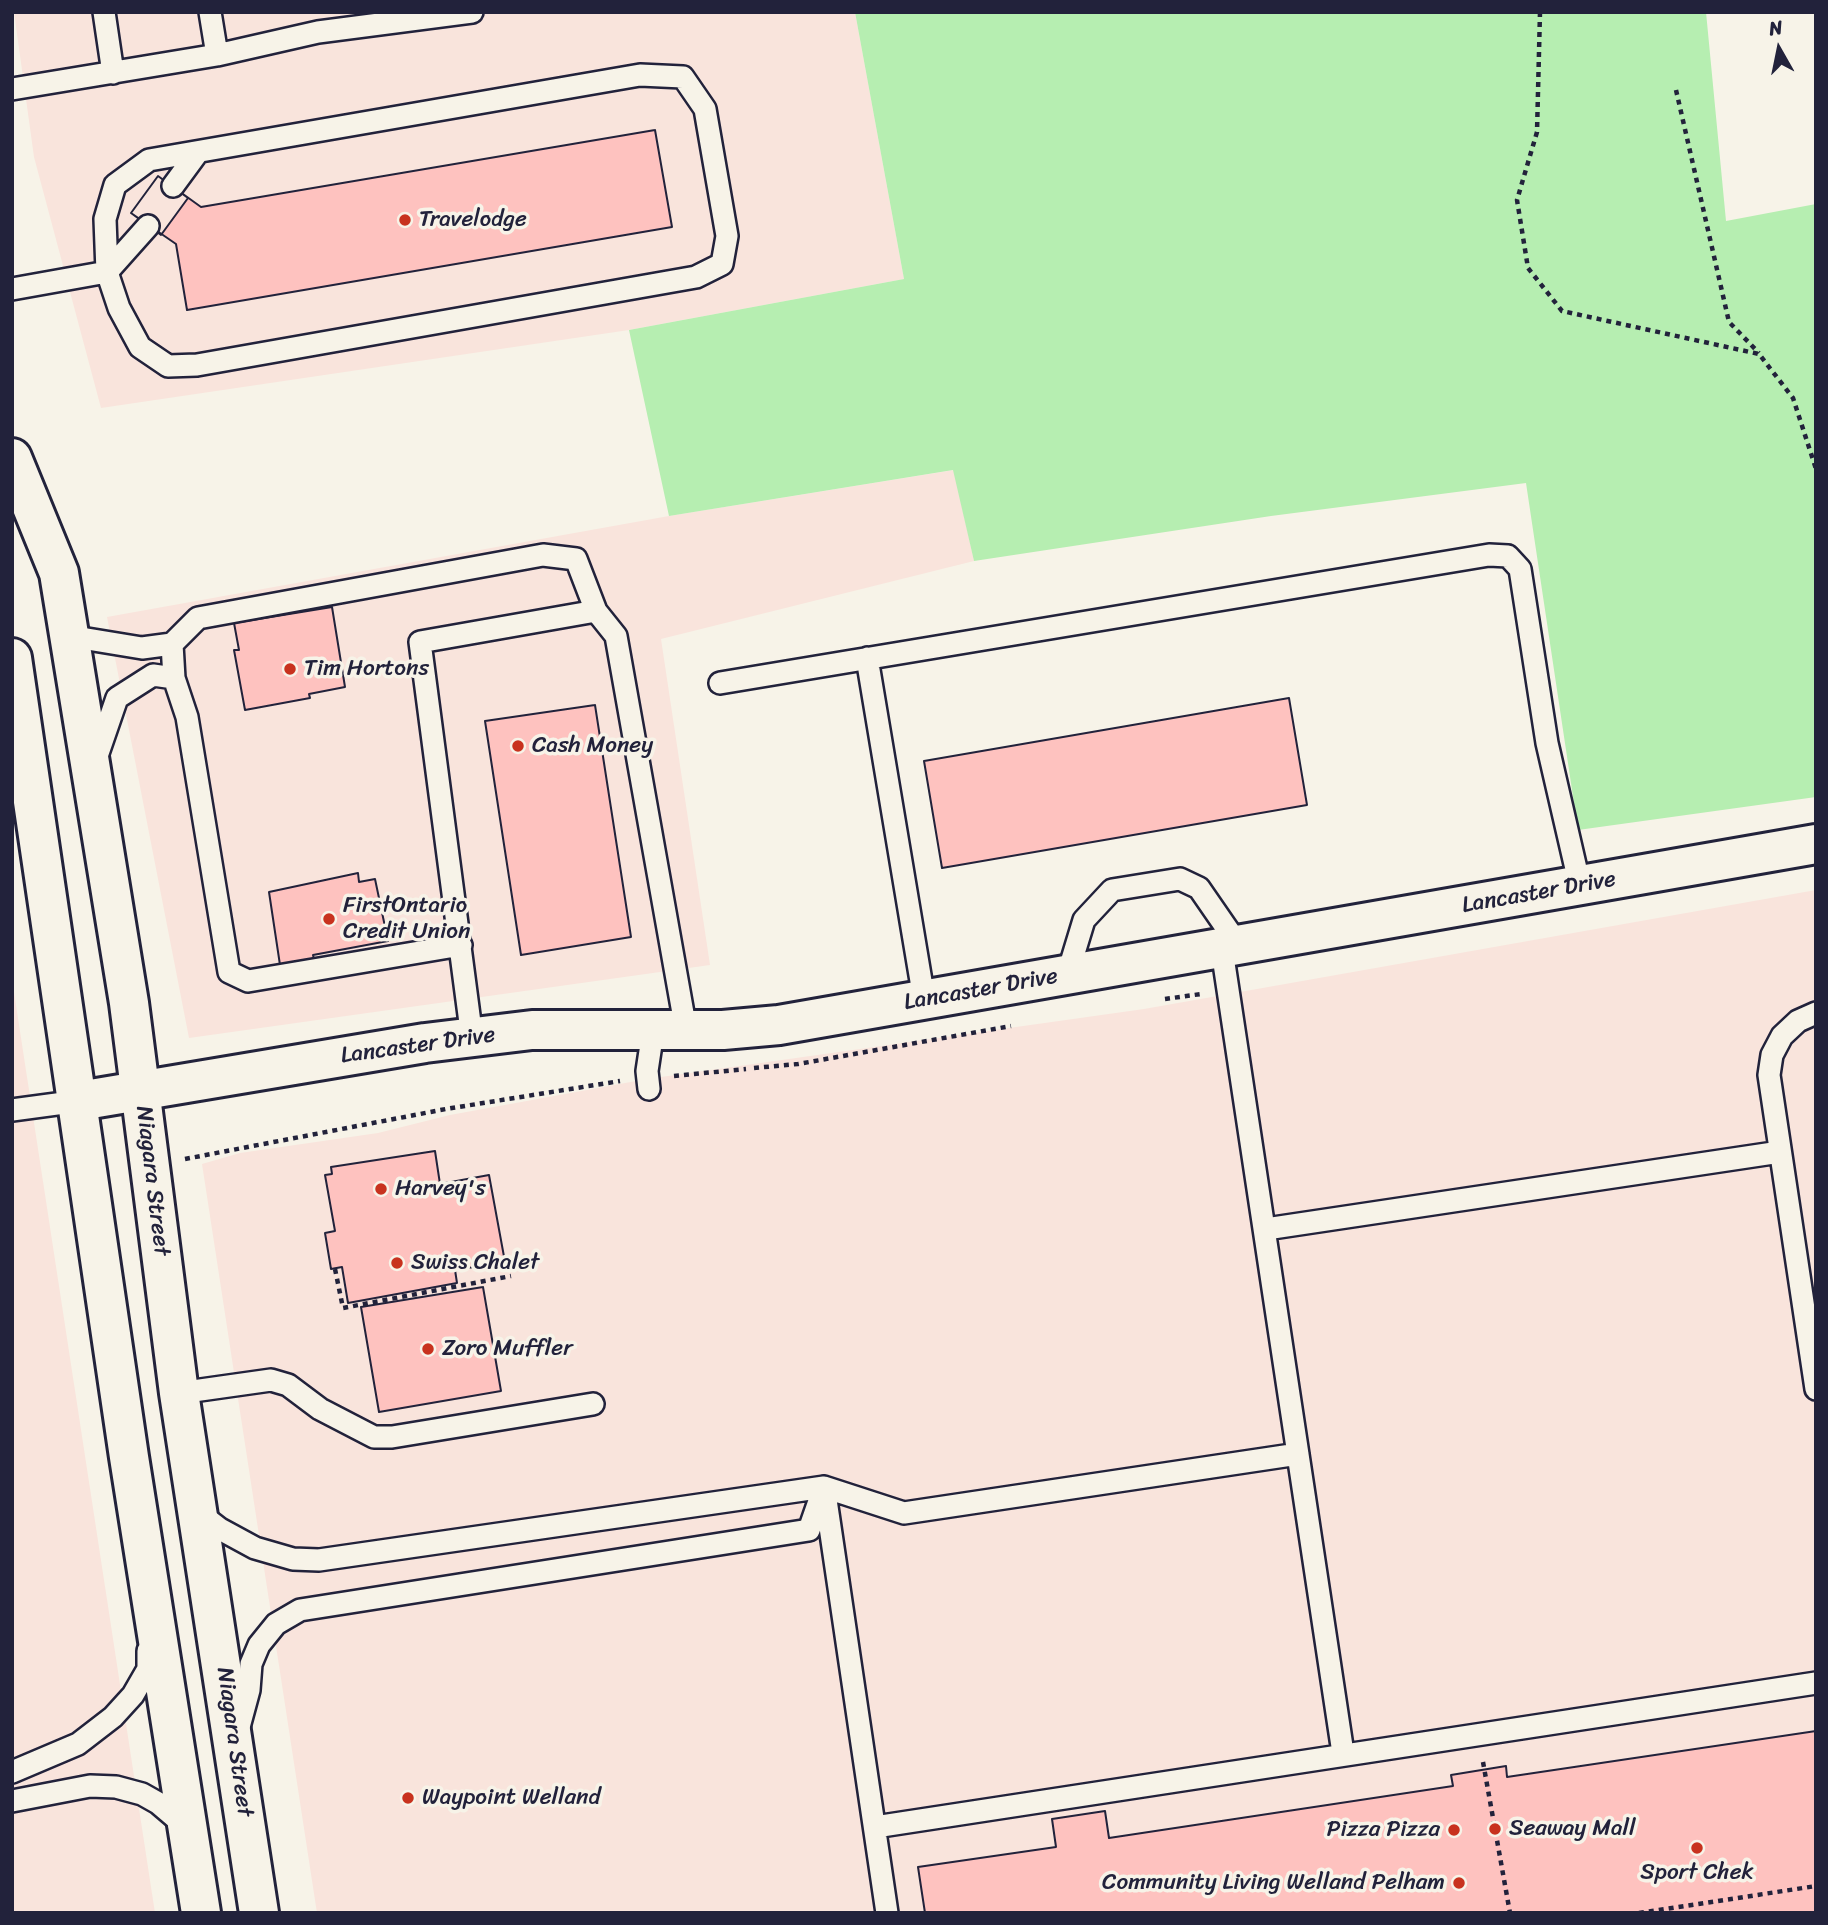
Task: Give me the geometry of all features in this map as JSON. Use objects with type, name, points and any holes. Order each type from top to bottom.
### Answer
[{"type":"main road","name":"Niagara Street","points":[[12,458],[59,573],[141,1092],[179,1393],[259,1913]]},
{"type":"main road","points":[[12,658],[17,722],[79,1101],[199,1903]]},
{"type":"main road","name":"Lancaster Drive","points":[[79,1101],[425,1043],[532,1030],[670,1030],[779,1025],[1816,844]]},
{"type":"lane","points":[[104,12],[113,73]]},
{"type":"lane","points":[[210,12],[217,55]]},
{"type":"lane","points":[[12,89],[217,55],[316,22],[472,12]]},
{"type":"lane","points":[[640,75],[683,77],[705,109],[727,236],[722,264],[696,277],[197,365],[168,366],[140,346],[118,308],[107,272],[105,219],[115,185],[149,160],[640,75]]},
{"type":"lane","points":[[173,186],[198,152]]},
{"type":"lane","points":[[12,289],[107,272],[148,226]]},
{"type":"lane","points":[[69,636],[142,648],[172,644],[198,618],[542,555],[576,559],[596,611],[616,636],[670,1030],[647,1072],[649,1089]]},
{"type":"lane","points":[[720,683],[1475,557],[1508,556],[1520,569],[1547,743],[1580,886]]},
{"type":"lane","points":[[472,1038],[420,642],[596,611]]},
{"type":"lane","points":[[172,644],[174,678],[187,717],[229,972],[248,981],[461,945]]},
{"type":"lane","points":[[867,658],[924,999]]},
{"type":"lane","points":[[92,771],[117,698],[153,675],[174,678]]},
{"type":"lane","points":[[1067,976],[1084,919],[1112,890],[1180,879],[1199,888],[1230,948],[1266,1229],[1343,1754]]},
{"type":"lane","points":[[1816,1013],[1786,1031],[1770,1060],[1769,1075],[1816,1390]]},
{"type":"lane","points":[[12,1110],[79,1101]]},
{"type":"lane","points":[[1266,1229],[1780,1152]]},
{"type":"lane","points":[[179,1393],[271,1380],[288,1385],[320,1409],[374,1437],[392,1437],[593,1404]]},
{"type":"lane","points":[[197,1511],[220,1529],[255,1548],[293,1559],[319,1560],[824,1487],[904,1513],[1298,1454]]},
{"type":"lane","points":[[234,1746],[256,1651],[271,1629],[300,1610],[809,1530],[824,1487]]},
{"type":"lane","points":[[824,1487],[887,1913]]},
{"type":"lane","points":[[12,1772],[64,1751],[90,1736],[113,1717],[133,1695],[148,1669],[150,1586]]},
{"type":"lane","points":[[875,1827],[1816,1683]]},
{"type":"lane","points":[[12,1801],[90,1786],[116,1787],[142,1794],[178,1821],[199,1903]]},
{"type":"path","points":[[1540,12],[1537,132],[1517,200],[1528,268],[1562,311],[1759,354]]},
{"type":"path","points":[[1676,90],[1729,322],[1759,354],[1793,398],[1816,469]]},
{"type":"path","points":[[335,1269],[342,1308],[511,1276]]},
{"type":"path","points":[[1478,1733],[1510,1913]]},
{"type":"path","points":[[1639,1913],[1816,1886]]},
{"type":"shaded area","points":[[14,12],[855,12],[904,279],[629,330],[101,408],[34,157]]},
{"type":"shaded area","points":[[954,470],[974,561],[661,639],[710,965],[189,1038],[107,617],[669,516]]},
{"type":"shaded area","points":[[1816,890],[1816,1913],[317,1913],[202,1164],[240,1153],[378,1133],[450,1115],[647,1079],[1144,1009]]},
{"type":"shaded area","points":[[12,979],[155,1913],[12,1913]]},
{"type":"green space","points":[[855,12],[1706,12],[1726,221],[1816,204],[1816,797],[1578,830],[1526,483],[1271,516],[974,561],[953,470],[669,516],[629,330],[904,279]]},
{"type":"building","name":"Travelodge","points":[[655,130],[672,227],[187,310],[176,244],[131,213],[158,176],[201,207]]},
{"type":"building","points":[[158,176],[188,198],[161,235],[131,213]]},
{"type":"building","name":"Tim Hortons","points":[[332,607],[345,687],[309,694],[310,698],[245,710],[234,650],[239,650],[234,623]]},
{"type":"building","points":[[1289,698],[1307,805],[942,868],[924,761]]},
{"type":"building","points":[[595,705],[631,937],[521,955],[485,721]]},
{"type":"building","name":"FirstOntario Credit Union","points":[[358,873],[359,882],[375,879],[388,941],[313,955],[314,959],[280,965],[269,892]]},
{"type":"building","points":[[435,1151],[440,1184],[489,1175],[505,1262],[455,1270],[457,1283],[348,1303],[342,1267],[331,1269],[325,1233],[335,1231],[325,1175],[332,1174],[331,1167]]},
{"type":"building","points":[[483,1287],[501,1391],[379,1412],[361,1307]]},
{"type":"building","name":"Seaway Mall","points":[[1816,1731],[1816,1913],[925,1913],[918,1867],[1056,1847],[1052,1819],[1105,1811],[1109,1838],[1453,1786],[1451,1775],[1506,1766],[1507,1777]]},
{"type":"place","name":"Travelodge","points":[[405,220]]},
{"type":"place","name":"Tim Hortons","points":[[290,669]]},
{"type":"place","name":"Cash Money","points":[[518,746]]},
{"type":"place","name":"FirstOntario Credit Union","points":[[329,919]]},
{"type":"place","name":"Harvey's","points":[[381,1189]]},
{"type":"place","name":"Swiss Chalet","points":[[397,1263]]},
{"type":"place","name":"Zoro Muffler","points":[[428,1349]]},
{"type":"place","name":"Waypoint Welland","points":[[408,1798]]},
{"type":"place","name":"Seaway Mall","points":[[1495,1829]]},
{"type":"place","name":"Pizza Pizza","points":[[1454,1830]]},
{"type":"place","name":"Sport Chek","points":[[1697,1848]]},
{"type":"place","name":"Community Living Welland Pelham","points":[[1459,1883]]}]
